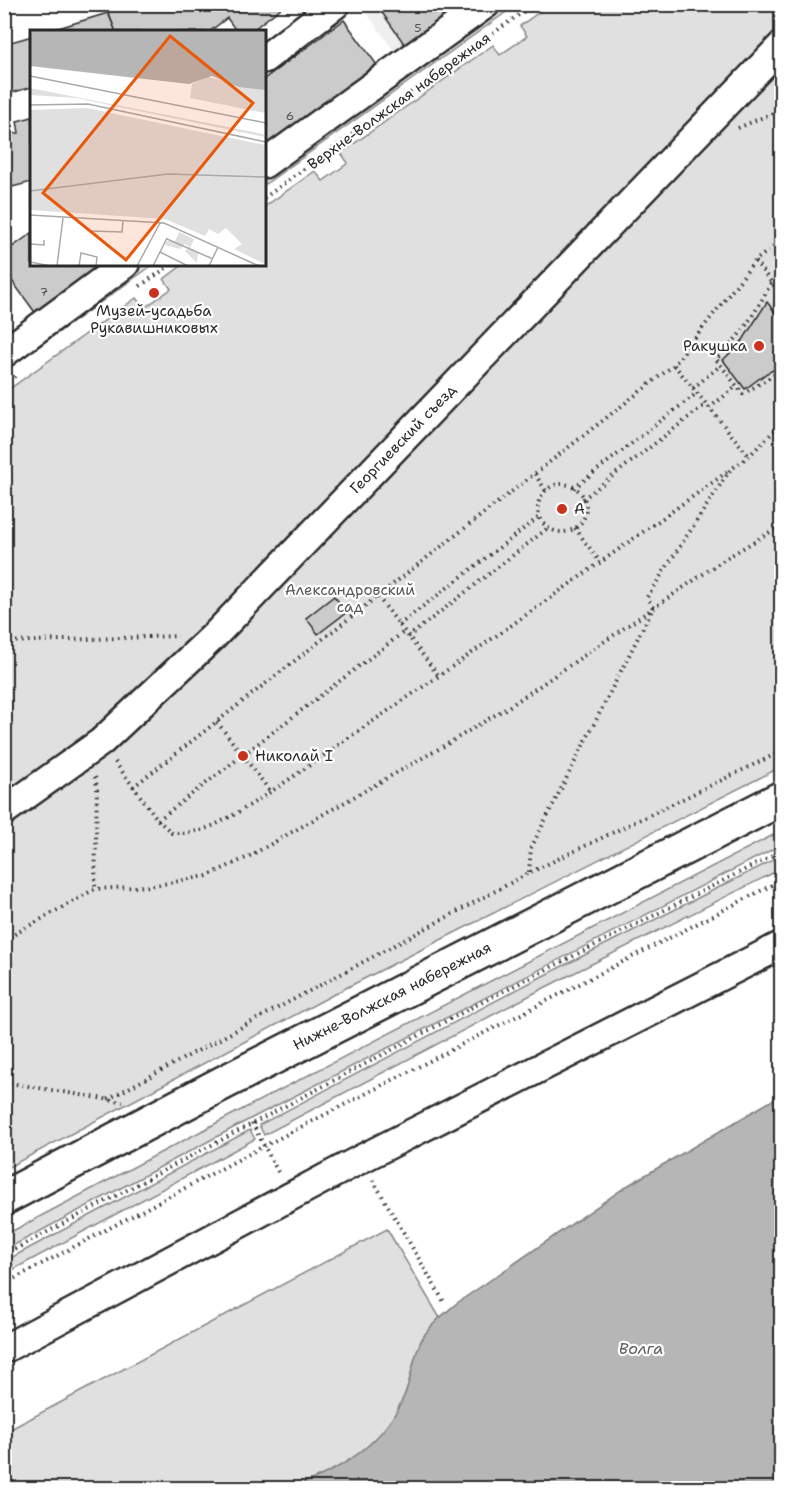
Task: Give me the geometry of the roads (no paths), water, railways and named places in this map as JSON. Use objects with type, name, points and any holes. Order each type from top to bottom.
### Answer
[{"type":"main road","name":"Нижне-Волжская набережная","points":[[4,1198],[223,1083],[782,798]]},
{"type":"street","points":[[266,57],[336,4]]},
{"type":"street","name":"Верхне-Волжская набережная","points":[[266,163],[486,4]]},
{"type":"street","name":"Георгиевский съезд","points":[[4,811],[91,749],[215,635],[782,45]]},
{"type":"street","points":[[4,352],[122,266]]},
{"type":"street","points":[[4,1349],[361,1159],[782,945]]},
{"type":"water","name":"Волга","points":[[781,1095],[781,1488],[290,1488],[342,1465],[372,1442],[395,1413],[404,1396],[425,1334],[457,1303],[627,1186]]},
{"type":"place","name":"Музей-усадьба Рукавишниковых","points":[[154,293]]},
{"type":"place","name":"Ракушка","points":[[759,346]]},
{"type":"place","name":"А","points":[[562,509]]},
{"type":"place","name":"Николай I","points":[[243,756]]},
{"type":"park label","name":"Александровский сад","points":[[350,598]]}]
